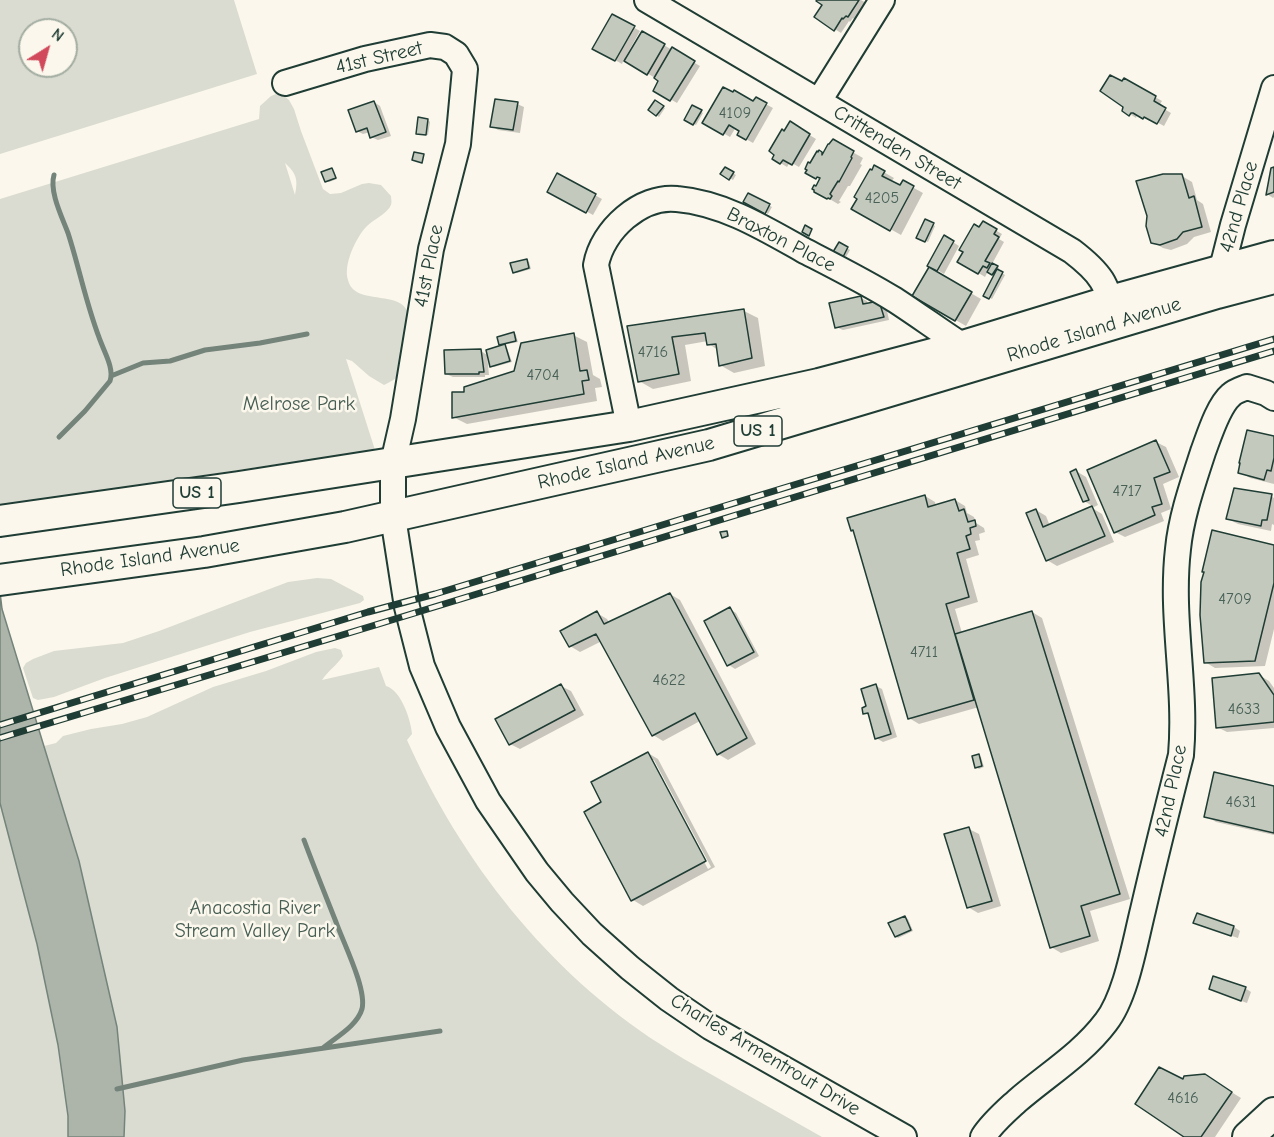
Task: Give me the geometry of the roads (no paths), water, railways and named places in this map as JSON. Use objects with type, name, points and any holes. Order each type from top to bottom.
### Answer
[{"type":"main road","name":"Rhode Island Avenue","points":[[1,580],[204,552],[345,527],[709,445],[1114,312],[1219,281],[1274,256]]},
{"type":"main road","name":"Rhode Island Avenue","points":[[1219,281],[1274,278]]},
{"type":"main road","name":"Rhode Island Avenue","points":[[0,521],[393,464],[629,426],[819,384],[963,346],[1114,312]]},
{"type":"main road","points":[[1248,1137],[1274,1114]]},
{"type":"main road","points":[[1261,1137],[1274,1114]]},
{"type":"street","name":"Crittenden Street","points":[[647,0],[1072,251],[1100,276],[1114,312]]},
{"type":"street","points":[[819,101],[882,0]]},
{"type":"street","name":"41st Street","points":[[285,83],[365,59],[430,45],[445,47],[456,54],[465,69]]},
{"type":"street","name":"41st Place","points":[[393,464],[403,419],[431,249],[458,144],[465,69]]},
{"type":"street","name":"42nd Place","points":[[1219,281],[1236,214],[1274,88]]},
{"type":"street","name":"Braxton Place","points":[[629,426],[596,265],[601,247],[628,214],[662,199],[677,199],[709,205],[746,219],[893,299],[963,346]]},
{"type":"street","name":"42nd Place","points":[[983,1137],[988,1128],[1006,1111],[1094,1037],[1108,1020],[1118,1002],[1136,941],[1181,755],[1183,731],[1176,576],[1181,525],[1201,459],[1219,413],[1231,395],[1247,387],[1271,391]]},
{"type":"street","name":"Charles Armentrout Drive","points":[[393,464],[393,517],[407,607],[422,666],[448,727],[488,801],[537,872],[592,934],[669,999],[710,1027],[904,1137]]},
{"type":"waterway","points":[[54,175],[53,189],[57,204],[111,372],[110,381],[59,437]]},
{"type":"waterway","points":[[111,376],[143,363],[170,361],[205,350],[307,334]]},
{"type":"waterway","points":[[304,840],[354,966],[363,1000],[362,1009],[356,1021],[323,1048]]},
{"type":"waterway","points":[[117,1089],[243,1060],[440,1031]]},
{"type":"railway","points":[[0,725],[1274,339]]},
{"type":"railway","points":[[0,738],[1274,351]]},
{"type":"park label","name":"Melrose Park","points":[[299,404]]},
{"type":"park label","name":"Anacostia River Stream Valley Park","points":[[255,920]]}]
